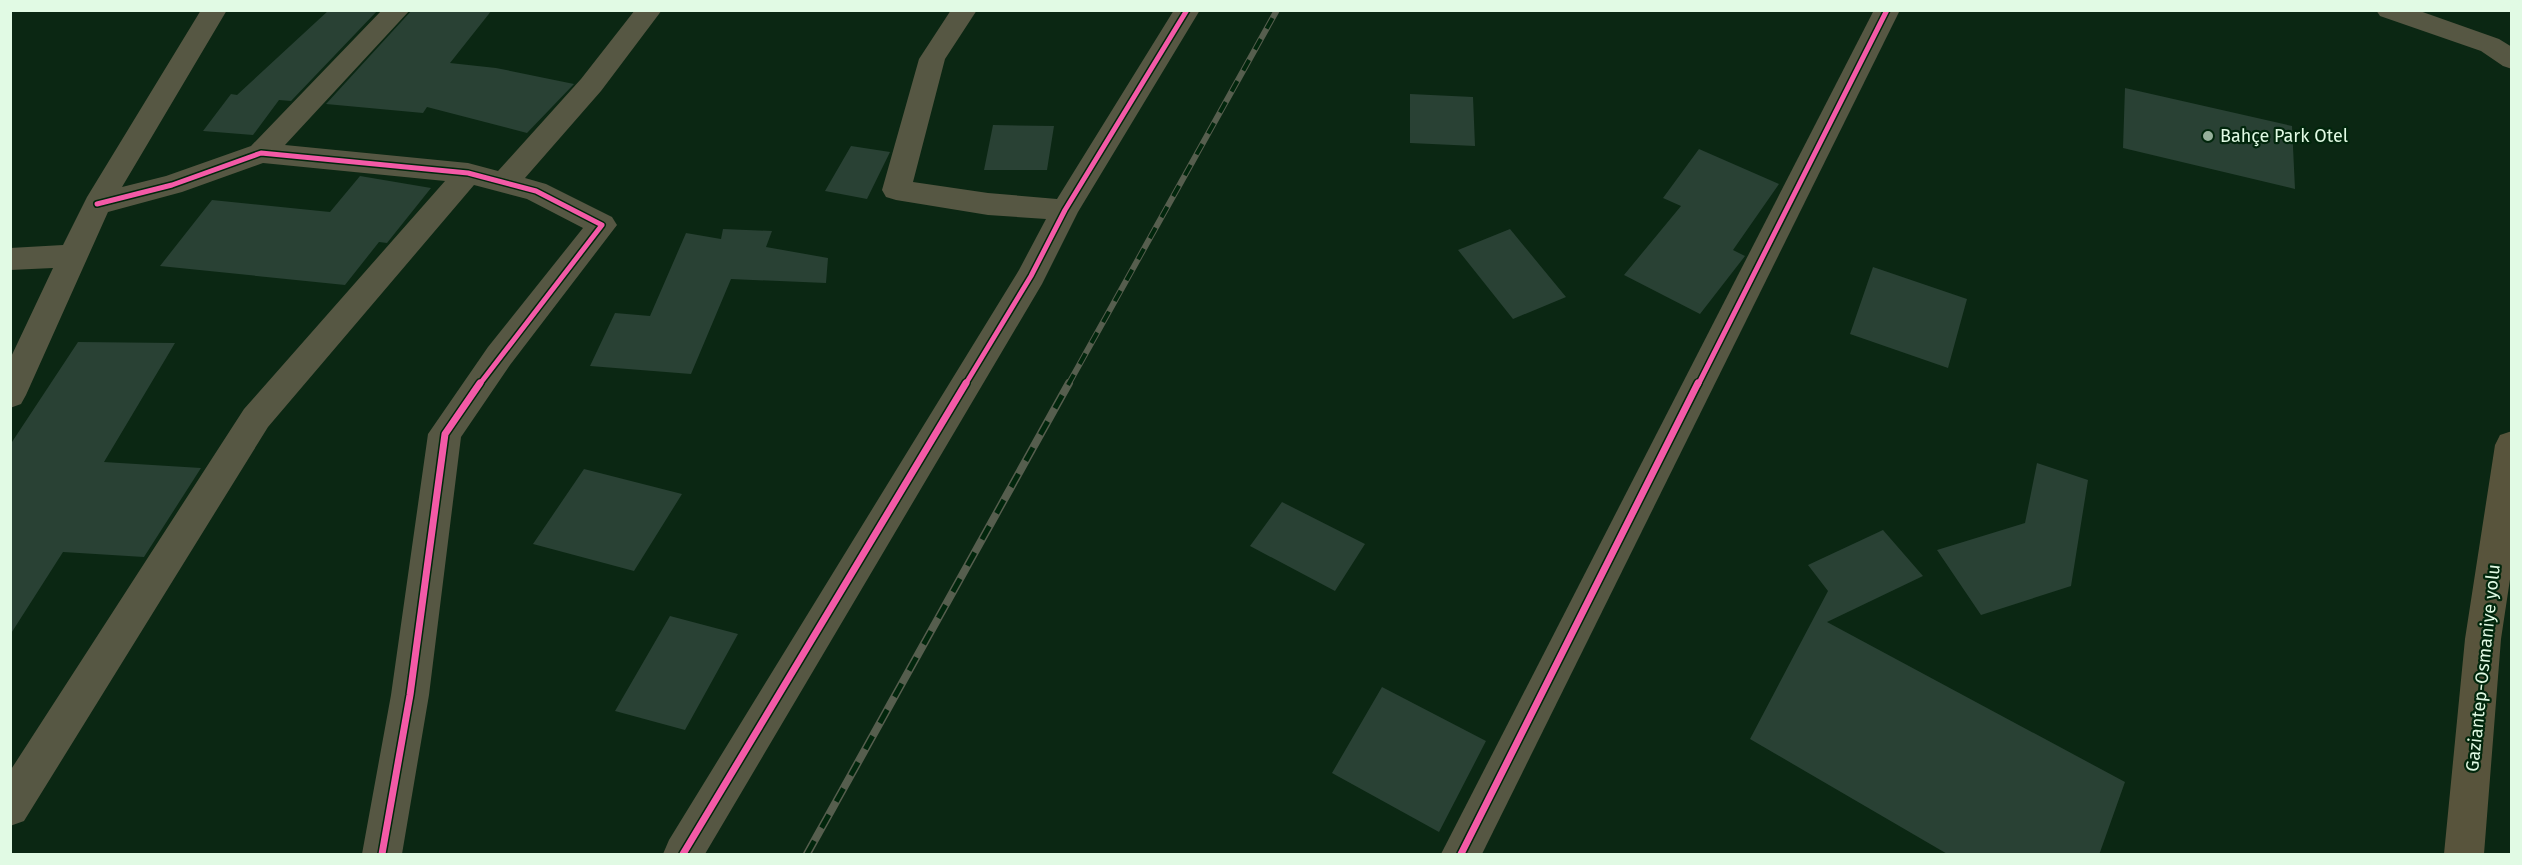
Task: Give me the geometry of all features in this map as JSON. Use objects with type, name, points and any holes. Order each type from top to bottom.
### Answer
[{"type":"highway","name":"Gaziantep-Osmaniye yolu","points":[[2464,855],[2483,639],[2511,446]]},
{"type":"street","points":[[10,395],[97,204],[214,10]]},
{"type":"street","points":[[261,153],[397,10]]},
{"type":"street","points":[[504,183],[591,85],[649,10]]},
{"type":"street","points":[[964,10],[932,59],[896,190],[988,204],[1065,210]]},
{"type":"street","points":[[683,855],[1031,276],[1065,210],[1187,10]]},
{"type":"street","points":[[1461,855],[1887,10]]},
{"type":"street","points":[[2389,10],[2490,45],[2511,60]]},
{"type":"street","points":[[97,204],[172,185],[261,153],[468,173],[537,192],[602,225],[499,356],[445,434],[410,695],[382,855]]},
{"type":"street","points":[[10,807],[256,418],[468,173]]},
{"type":"street","points":[[10,259],[73,256]]},
{"type":"building","points":[[329,10],[378,10],[291,101],[279,100],[253,135],[203,131],[231,94],[237,95]]},
{"type":"building","points":[[412,10],[492,10],[450,63],[496,68],[574,84],[527,133],[427,107],[423,113],[326,104]]},
{"type":"building","points":[[2125,88],[2292,126],[2295,189],[2123,148]]},
{"type":"building","points":[[1410,94],[1473,97],[1475,146],[1410,143]]},
{"type":"building","points":[[993,125],[1054,126],[1047,170],[984,170]]},
{"type":"building","points":[[851,146],[890,152],[867,199],[825,191]]},
{"type":"building","points":[[1699,149],[1779,184],[1733,250],[1745,256],[1700,314],[1624,275],[1681,206],[1663,198]]},
{"type":"building","points":[[360,176],[431,188],[387,243],[379,242],[345,285],[160,266],[212,200],[330,212]]},
{"type":"building","points":[[723,229],[772,231],[766,247],[828,258],[826,283],[731,279],[691,374],[590,366],[615,313],[650,316],[686,233],[721,239]]},
{"type":"building","points":[[1510,229],[1566,297],[1513,319],[1458,250]]},
{"type":"building","points":[[1873,267],[1967,299],[1948,368],[1850,334]]},
{"type":"building","points":[[78,342],[175,343],[104,462],[201,468],[144,557],[63,552],[10,635],[10,445]]},
{"type":"building","points":[[2037,463],[2088,480],[2071,586],[1981,615],[1937,550],[2025,523]]},
{"type":"building","points":[[584,469],[682,494],[634,571],[533,544]]},
{"type":"building","points":[[1282,502],[1365,544],[1335,591],[1250,546]]},
{"type":"building","points":[[1883,530],[1923,576],[1827,622],[2125,782],[2099,855],[1949,855],[1750,739],[1828,591],[1808,565]]},
{"type":"building","points":[[670,616],[738,634],[685,730],[615,711]]},
{"type":"building","points":[[1382,687],[1486,741],[1439,832],[1332,773]]},
{"type":"railway","points":[[1068,385],[1277,10]]},
{"type":"railway","points":[[807,854],[1069,383]]},
{"type":"cycle path","points":[[683,854],[1031,276],[1065,210],[1187,10]]},
{"type":"cycle path","points":[[1461,854],[1887,10]]},
{"type":"cycle path","points":[[97,204],[172,185],[261,153],[468,173],[536,191],[602,225],[499,356],[445,434],[410,695],[382,854]]},
{"type":"place","name":"Bahçe Park Otel","points":[[2208,136]]}]
